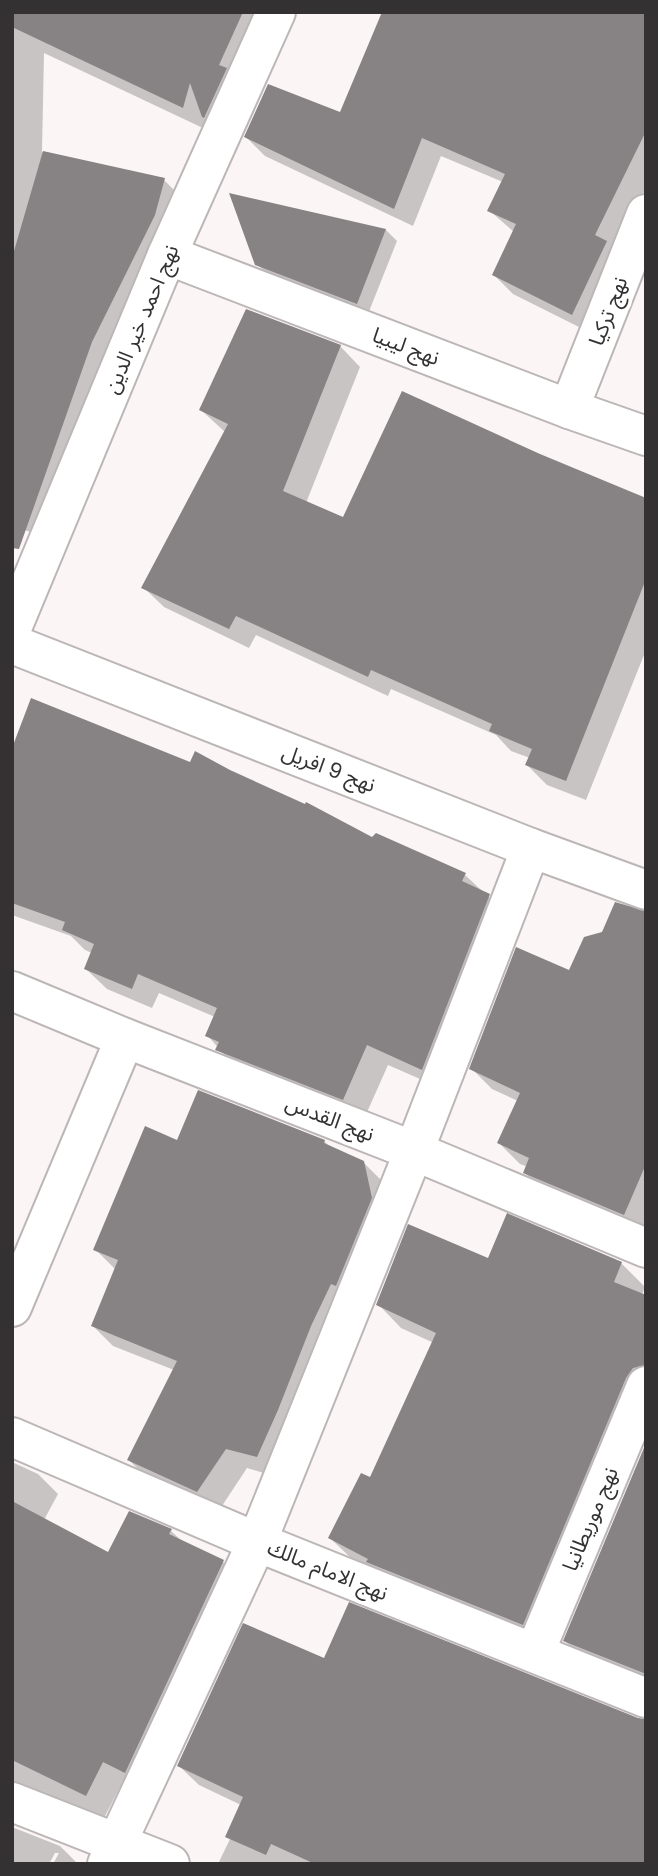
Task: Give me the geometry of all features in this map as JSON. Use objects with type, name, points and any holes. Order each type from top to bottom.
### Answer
[{"type":"street","name":"نهج احمد خير الدين","points":[[12,628],[167,255],[276,12]]},
{"type":"street","name":"نهج تركيا","points":[[569,409],[646,214]]},
{"type":"street","name":"نهج ليبيا","points":[[167,255],[646,436]]},
{"type":"street","name":"نهج 9 افريل","points":[[12,644],[531,848],[646,890]]},
{"type":"street","points":[[111,1854],[257,1542],[414,1151],[531,848]]},
{"type":"street","name":"نهج القدس","points":[[12,991],[414,1151],[646,1248]]},
{"type":"street","points":[[12,1307],[125,1038]]},
{"type":"street","name":"نهج موريطانيا","points":[[535,1652],[646,1387]]},
{"type":"street","name":"نهج الامام مالك","points":[[12,1437],[257,1542],[646,1698]]},
{"type":"street","points":[[12,1802],[111,1854],[170,1864]]},
{"type":"building","points":[[12,12],[243,12],[219,65],[227,68],[204,118],[190,83],[183,108],[12,27]]},
{"type":"building","points":[[382,12],[646,12],[646,131],[595,235],[607,241],[572,315],[492,275],[516,224],[487,211],[505,174],[422,138],[394,209],[244,137],[268,84],[340,112]]},
{"type":"building","points":[[43,151],[165,178],[155,215],[92,342],[19,549],[12,548],[12,258]]},
{"type":"building","points":[[229,193],[386,229],[357,304],[255,265]]},
{"type":"building","points":[[246,309],[341,345],[283,491],[343,517],[402,391],[540,454],[646,498],[646,579],[566,781],[525,765],[532,749],[489,731],[492,724],[371,670],[368,677],[236,616],[229,629],[141,588],[228,424],[199,410]]},
{"type":"building","points":[[31,698],[190,762],[195,751],[230,770],[305,804],[306,802],[372,837],[376,833],[466,873],[462,881],[490,894],[422,1070],[367,1045],[343,1100],[215,1050],[219,1042],[205,1036],[217,1008],[138,974],[132,989],[84,969],[94,944],[62,930],[65,922],[12,903],[12,748]]},
{"type":"building","points":[[615,902],[646,911],[646,1164],[624,1215],[523,1173],[529,1158],[497,1143],[520,1093],[469,1069],[516,947],[569,970],[584,937],[602,932]]},
{"type":"building","points":[[198,1090],[325,1140],[324,1143],[364,1161],[372,1198],[336,1286],[331,1284],[311,1326],[257,1457],[226,1449],[197,1492],[127,1460],[177,1361],[91,1326],[118,1260],[93,1250],[145,1126],[177,1140]]},
{"type":"building","points":[[507,1213],[622,1262],[614,1282],[646,1295],[646,1365],[633,1368],[626,1378],[523,1625],[366,1562],[368,1559],[328,1538],[361,1473],[370,1477],[436,1333],[376,1305],[408,1224],[488,1258]]},
{"type":"building","points":[[646,1443],[646,1674],[563,1641]]},
{"type":"building","points":[[12,1501],[108,1552],[129,1511],[172,1529],[169,1534],[224,1560],[125,1773],[103,1762],[86,1796],[12,1760]]},
{"type":"building","points":[[349,1602],[646,1719],[646,1864],[315,1864],[271,1844],[266,1855],[225,1837],[243,1797],[177,1766],[243,1623],[324,1658]]}]
